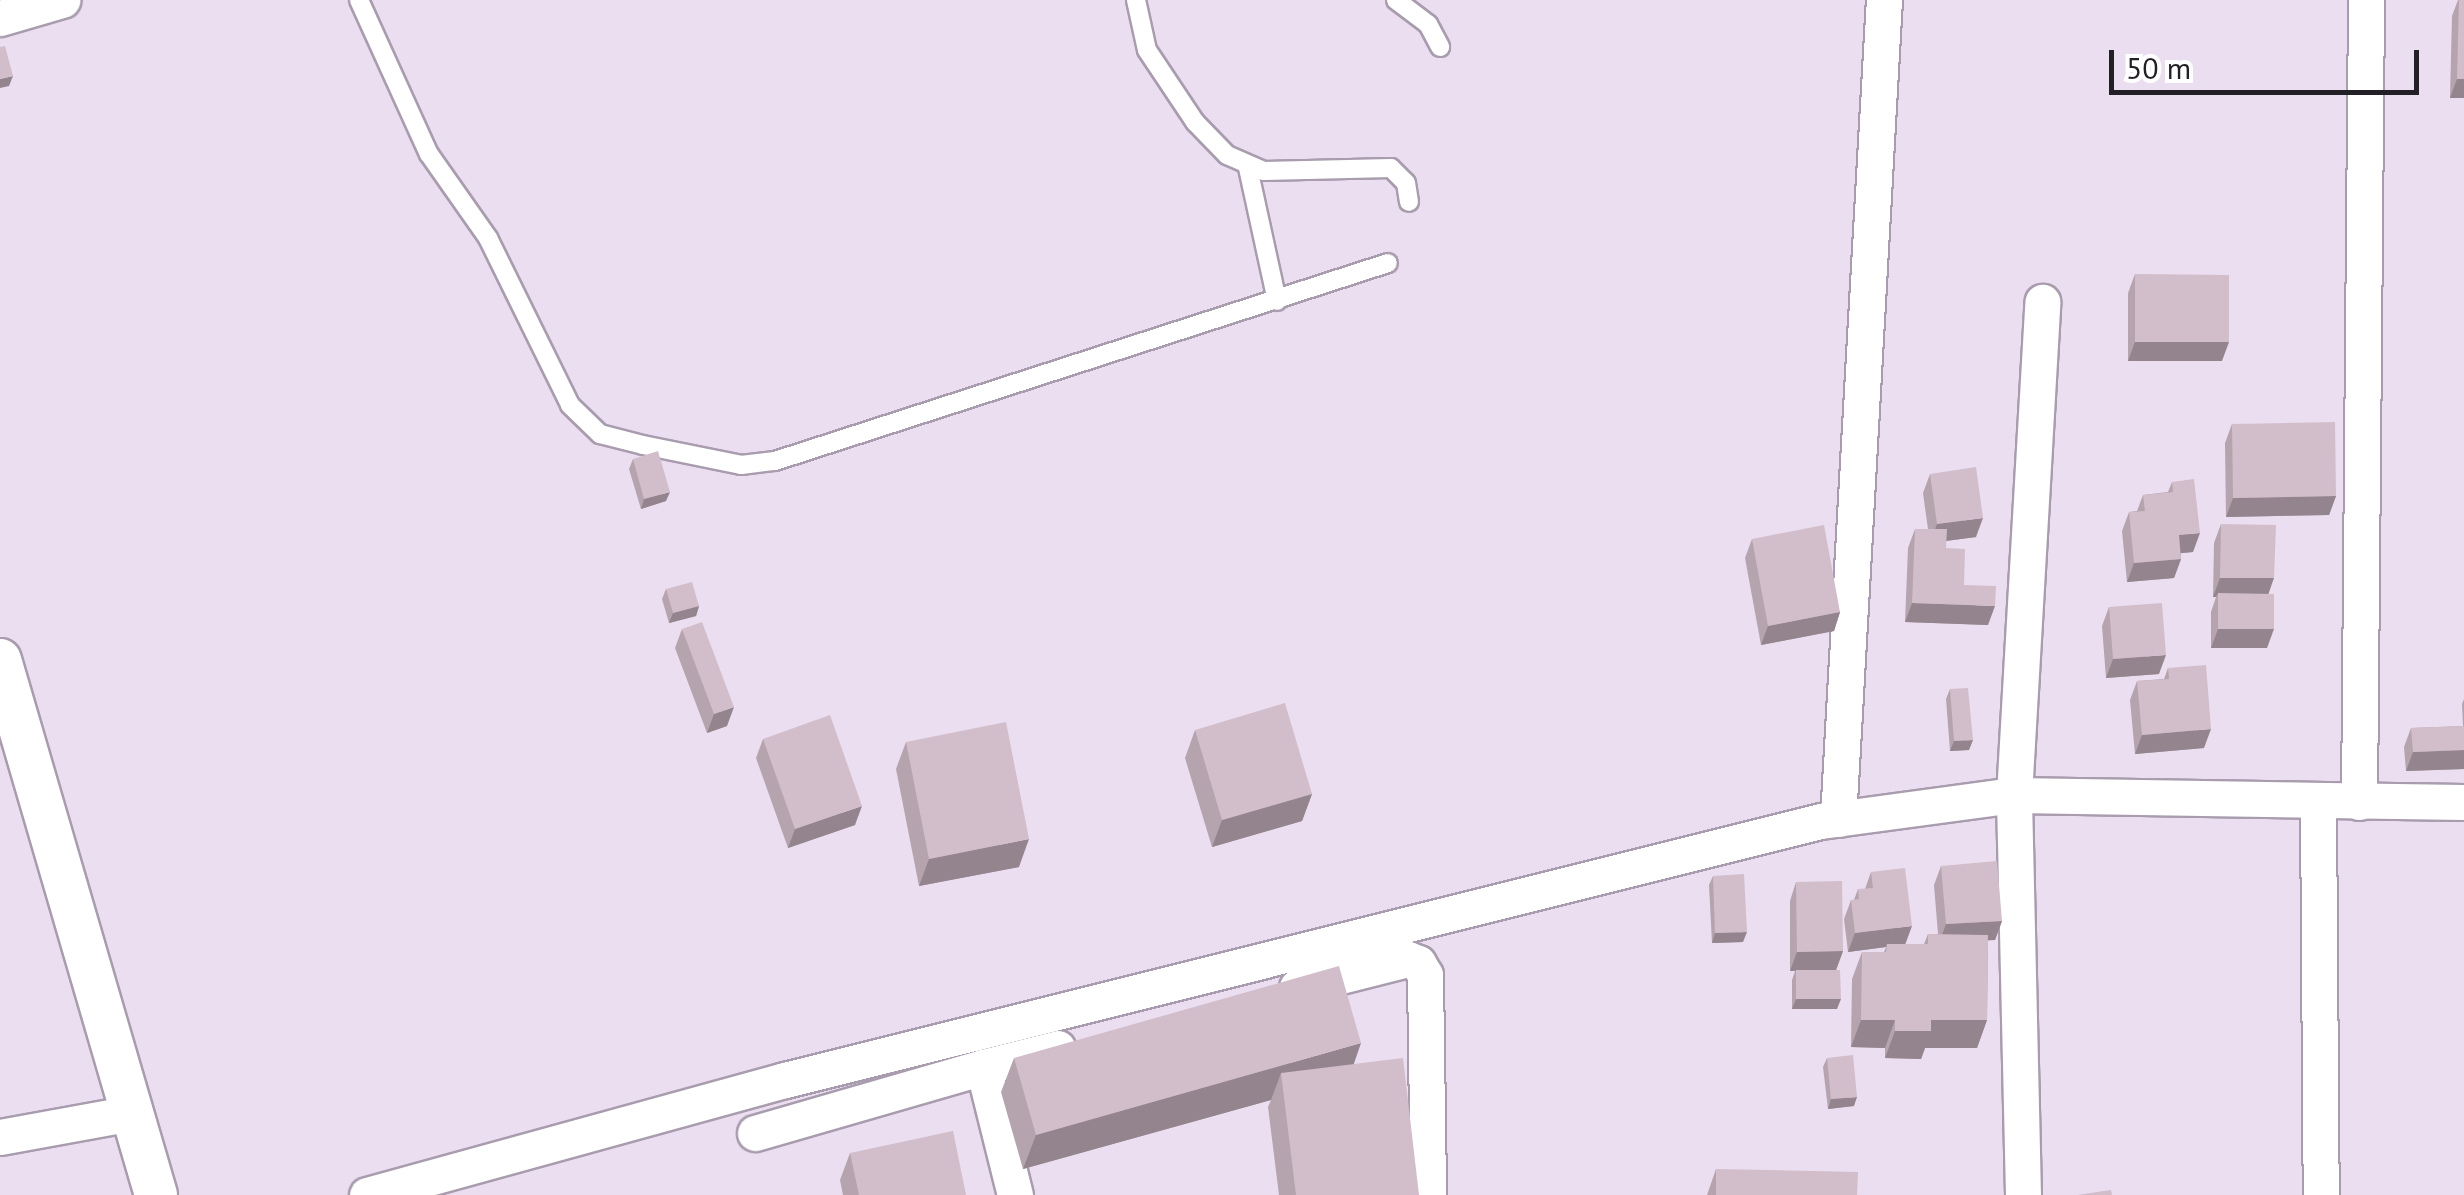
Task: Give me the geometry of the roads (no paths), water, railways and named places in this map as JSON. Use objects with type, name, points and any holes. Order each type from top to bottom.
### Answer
[{"type":"street","points":[[0,18],[62,0]]},
{"type":"street","points":[[1838,819],[1884,0]]},
{"type":"street","points":[[2359,802],[2366,0]]},
{"type":"street","points":[[2023,1195],[2014,795],[2042,302]]},
{"type":"street","points":[[0,660],[132,1113],[158,1188]]},
{"type":"street","points":[[367,1195],[803,1075],[1838,819],[2014,795],[2318,804],[2464,802]]},
{"type":"street","points":[[2318,804],[2321,1195]]},
{"type":"street","points":[[755,1134],[984,1067],[1408,959],[1425,975],[1428,1195]]},
{"type":"street","points":[[984,1067],[1015,1195]]},
{"type":"street","points":[[0,1137],[132,1113]]},
{"type":"lane","points":[[360,0],[429,154],[488,238],[570,404],[600,434],[740,465],[774,461],[1388,263]]},
{"type":"lane","points":[[1136,0],[1147,50],[1161,73],[1195,122],[1248,168],[1277,300]]},
{"type":"lane","points":[[1396,0],[1428,24],[1440,46]]},
{"type":"lane","points":[[1248,168],[1391,168],[1406,184],[1409,202]]}]
